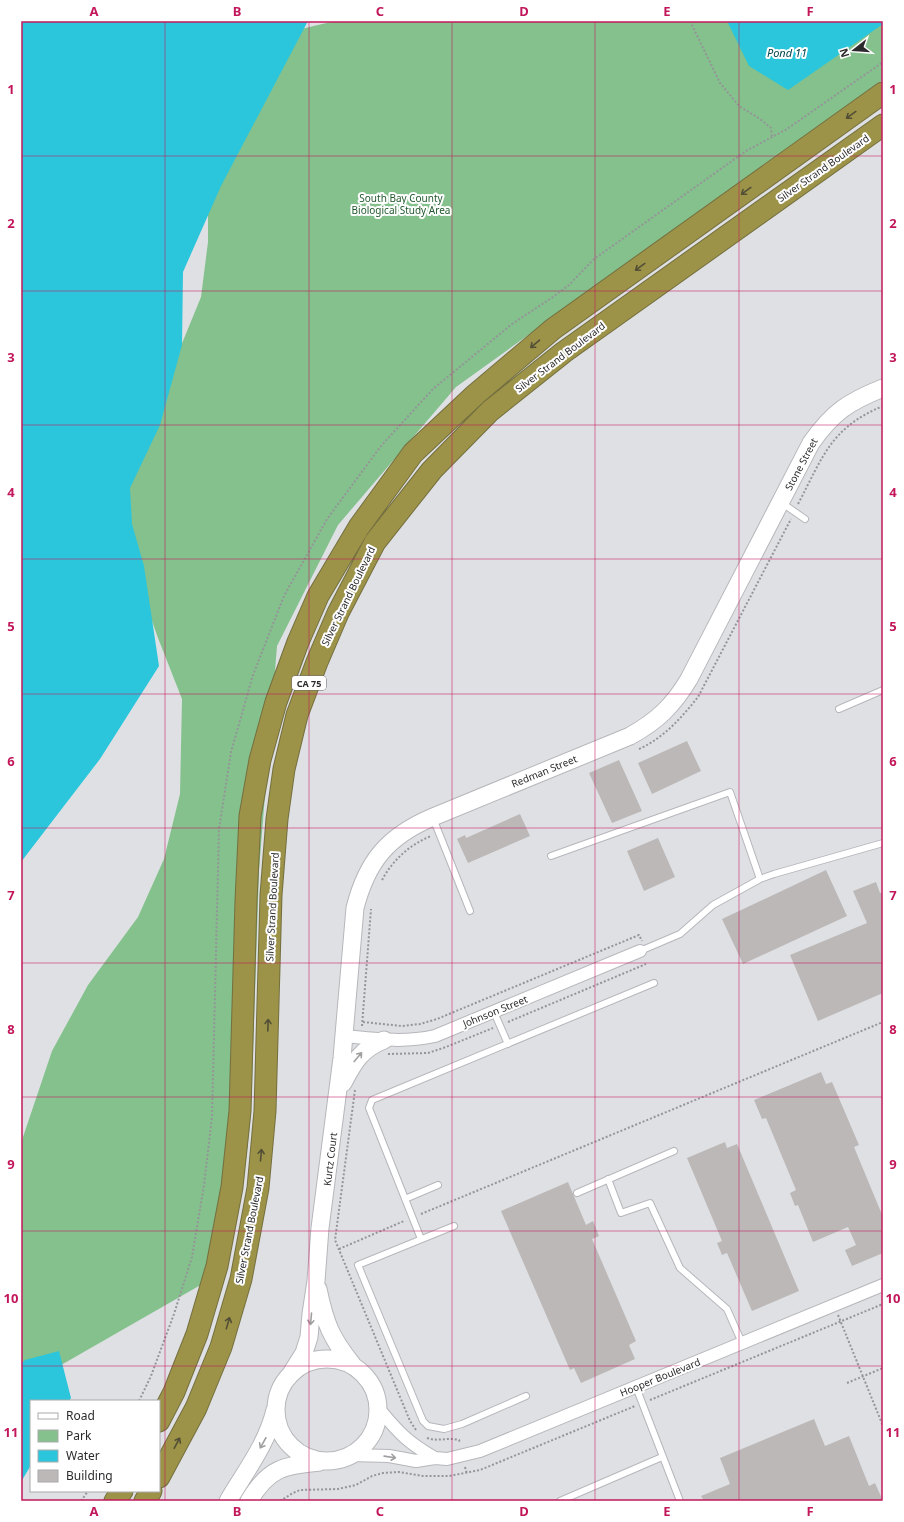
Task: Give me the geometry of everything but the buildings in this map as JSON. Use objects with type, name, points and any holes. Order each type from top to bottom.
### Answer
[{"type":"highway","name":"CA 75","points":[[160,1420],[174,1392],[197,1334],[220,1252],[232,1187],[240,1112],[250,816],[260,760],[276,702],[298,642],[318,596],[359,527],[413,453],[476,394],[553,329],[883,93]]},
{"type":"highway","name":"Silver Strand Boulevard","points":[[160,1475],[196,1408],[221,1347],[241,1279],[258,1188],[265,1111],[271,895],[277,818],[284,769],[297,715],[317,662],[338,613],[375,542],[432,470],[490,411],[564,352],[883,125]]},
{"type":"highway","points":[[115,1501],[121,1492]]},
{"type":"highway","points":[[145,1501],[150,1492]]},
{"type":"street","name":"Stone Street","points":[[781,503],[811,443],[823,427],[837,413],[850,404],[883,388]]},
{"type":"street","name":"Redman Street","points":[[344,1036],[355,908],[359,890],[366,874],[384,849],[405,831],[433,817],[630,736],[646,727],[659,717],[680,695],[781,503]]},
{"type":"street","name":"Johnson Street","points":[[344,1036],[384,1040],[417,1040],[429,1037],[494,1012],[643,950]]},
{"type":"street","name":"Kurtz Court","points":[[292,1372],[304,1353],[309,1337],[316,1281],[320,1228],[344,1036]]},
{"type":"street","points":[[334,1118],[342,1084],[351,1066],[363,1052],[376,1043],[384,1040]]},
{"type":"street","name":"Kurtz Court","points":[[316,1281],[330,1332],[335,1342],[352,1364]]},
{"type":"street","name":"Hooper Boulevard","points":[[351,1456],[389,1456],[416,1461],[435,1458],[447,1459],[480,1452],[883,1285]]},
{"type":"street","points":[[228,1501],[272,1425],[281,1388],[292,1372],[302,1364],[315,1359],[328,1358],[352,1364],[366,1376],[376,1391],[379,1409],[377,1423],[372,1436],[363,1447],[351,1456],[332,1461],[290,1466],[281,1469],[263,1482],[249,1501]]},
{"type":"street","points":[[276,1406],[277,1421],[283,1435],[292,1447],[304,1455],[318,1460],[332,1461]]},
{"type":"street","points":[[379,1409],[406,1439],[418,1449],[435,1458]]},
{"type":"lane","points":[[781,503],[805,519]]},
{"type":"lane","points":[[839,709],[883,690]]},
{"type":"lane","points":[[551,856],[730,792],[760,879]]},
{"type":"lane","points":[[433,817],[470,911]]},
{"type":"lane","points":[[643,950],[680,934],[712,905],[760,879],[883,843]]},
{"type":"lane","points":[[421,1239],[369,1108],[372,1100],[654,983]]},
{"type":"lane","points":[[494,1012],[508,1044]]},
{"type":"lane","points":[[577,1193],[674,1151]]},
{"type":"lane","points":[[608,1179],[621,1213],[650,1203],[680,1268],[727,1309],[742,1343]]},
{"type":"lane","points":[[405,1199],[438,1185]]},
{"type":"lane","points":[[454,1226],[358,1265],[423,1421],[428,1426],[444,1429],[462,1424],[526,1396]]},
{"type":"lane","points":[[636,1387],[680,1501]]},
{"type":"lane","points":[[560,1501],[662,1457]]},
{"type":"path","points":[[690,21],[720,83],[738,106],[760,119],[771,128],[772,137]]},
{"type":"path","points":[[139,1400],[151,1376],[174,1314],[193,1250],[204,1185],[212,1117],[219,829],[231,752],[253,675],[284,596],[327,519],[381,446],[433,389],[512,324],[554,297],[569,285],[594,259],[746,151],[799,121],[883,62]]},
{"type":"path","points":[[802,496],[834,438],[849,424],[863,415],[883,406]]},
{"type":"path","points":[[363,1022],[402,1026],[420,1024],[437,1019],[639,935],[643,950]]},
{"type":"path","points":[[339,1249],[883,1022]]},
{"type":"path","points":[[280,1501],[300,1490],[338,1489],[356,1485],[372,1476],[384,1473],[399,1472],[423,1476],[449,1476],[480,1470],[883,1304]]},
{"type":"path","points":[[837,1314],[883,1426]]},
{"type":"path","points":[[847,1383],[883,1368]]},
{"type":"path","points":[[81,1501],[87,1492]]},
{"type":"green space","name":"South Bay County Biological Study Area","points":[[335,21],[883,21],[883,80],[456,387],[338,525],[277,646],[259,870],[251,1113],[241,1192],[225,1271],[21,1388],[21,1143],[52,1051],[88,985],[138,917],[164,859],[180,794],[182,699],[158,638],[129,556],[121,492],[201,297],[208,242],[208,192],[284,33]]},
{"type":"water","points":[[21,21],[308,21],[221,186],[183,272],[182,345],[160,425],[130,488],[132,524],[144,566],[159,666],[100,759],[21,862]]},
{"type":"water","name":"Pond 11","points":[[727,21],[883,21],[883,24],[788,90],[749,66]]},
{"type":"water","points":[[59,1351],[71,1398],[70,1400],[30,1400],[30,1467],[21,1482],[21,1364],[25,1360]]}]
